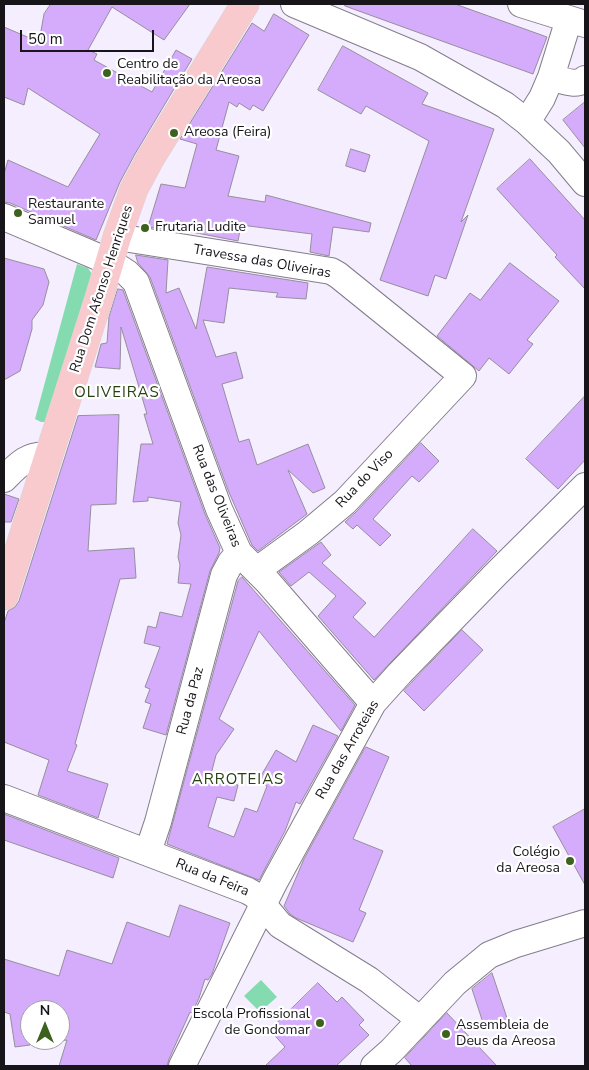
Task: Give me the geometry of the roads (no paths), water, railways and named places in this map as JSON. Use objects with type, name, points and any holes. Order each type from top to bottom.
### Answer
[{"type":"main road","name":"Rua Dom Afonso Henriques","points":[[4,596],[134,189],[150,159],[245,4]]},
{"type":"street","points":[[294,4],[420,57],[497,100],[527,122],[559,152],[585,183]]},
{"type":"street","points":[[520,4],[577,22],[542,98],[527,122]]},
{"type":"street","points":[[551,77],[574,84],[583,82],[585,79]]},
{"type":"street","points":[[4,217],[113,250]]},
{"type":"street","name":"Travessa das Oliveiras","points":[[113,250],[330,271],[338,275],[463,376]]},
{"type":"street","name":"Rua das Oliveiras","points":[[113,250],[127,273],[136,282],[219,509],[248,562],[373,703]]},
{"type":"street","name":"Rua do Viso","points":[[248,562],[308,533],[345,502],[463,376]]},
{"type":"street","points":[[4,479],[26,458],[41,455],[48,456]]},
{"type":"street","name":"Rua das Arroteias","points":[[182,1066],[263,904],[373,703],[482,588],[585,486]]},
{"type":"street","name":"Rua da Paz","points":[[148,852],[158,822],[224,576],[231,562],[248,562]]},
{"type":"street","name":"Rua da Feira","points":[[4,798],[248,891],[263,904],[280,925],[370,980],[419,1020]]},
{"type":"street","points":[[374,1066],[391,1051],[455,982],[489,955],[516,944],[585,922]]},
{"type":"place","name":"Centro de Reabilitação da Areosa","points":[[107,73]]},
{"type":"place","name":"Areosa (Feira)","points":[[174,133]]},
{"type":"place","name":"Restaurante Samuel","points":[[18,213]]},
{"type":"place","name":"Frutaria Ludite","points":[[145,228]]},
{"type":"place","name":"Colégio da Areosa","points":[[570,861]]},
{"type":"place","name":"Escola Profissional de Gondomar","points":[[320,1023]]},
{"type":"place","name":"Assembleia de Deus da Areosa","points":[[446,1034]]},
{"type":"district","name":"OLIVEIRAS","points":[[117,393]]},
{"type":"district","name":"ARROTEIAS","points":[[238,780]]}]
